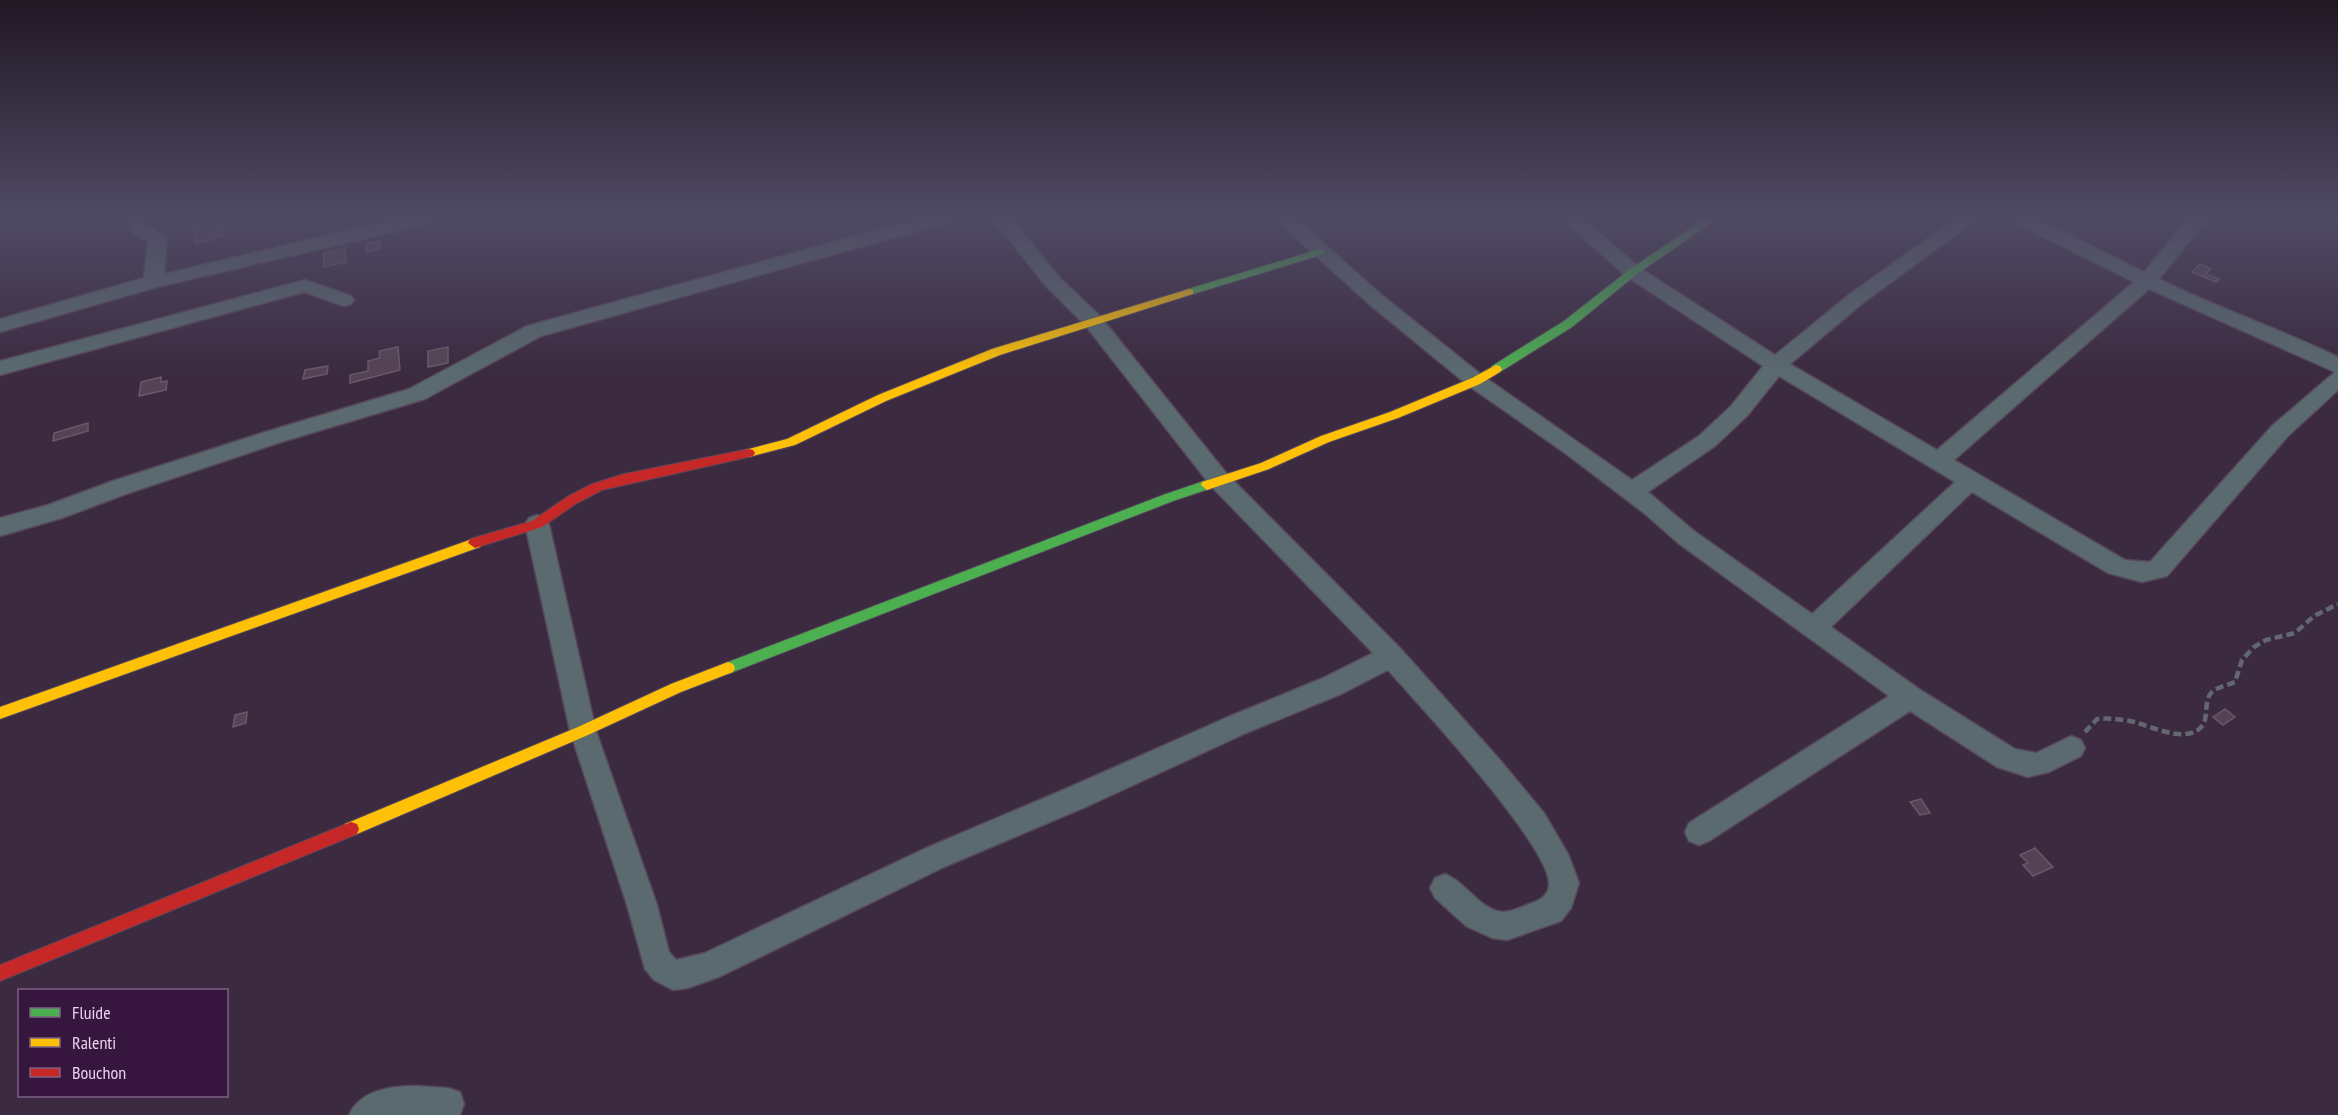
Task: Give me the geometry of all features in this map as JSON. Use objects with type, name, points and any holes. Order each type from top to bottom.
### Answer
[{"type":"street","points":[[153,282],[155,269]]},
{"type":"street","points":[[0,326],[153,282],[207,269]]},
{"type":"street","points":[[299,269],[305,286]]},
{"type":"street","points":[[0,527],[54,512],[260,441],[417,394],[534,331],[753,269]]},
{"type":"street","points":[[1042,269],[1093,321],[1219,480],[1392,656],[1534,822],[1558,863],[1564,883],[1561,898],[1550,911],[1507,926],[1492,924],[1477,916],[1445,888]]},
{"type":"street","points":[[0,713],[455,549],[537,524],[572,500],[597,487],[791,442],[882,398],[996,352],[1264,269]]},
{"type":"street","points":[[1341,269],[1476,381],[1574,448],[1686,537],[1910,697],[2007,759],[2028,765],[2039,764],[2070,748]]},
{"type":"street","points":[[1630,269],[1776,365],[2117,567],[2147,573],[2158,568],[2280,431],[2338,378]]},
{"type":"street","points":[[0,973],[188,898],[583,731],[676,688],[1168,498],[1265,466],[1325,439],[1394,415],[1476,381],[1568,324],[1638,269]]},
{"type":"street","points":[[1631,492],[1707,441],[1739,411],[1776,365],[1857,298],[1898,269]]},
{"type":"street","points":[[2125,269],[2190,302],[2300,347],[2338,366]]},
{"type":"street","points":[[1938,461],[2148,280],[2157,269]]},
{"type":"street","points":[[0,368],[305,286],[344,300]]},
{"type":"street","points":[[1814,627],[1971,480]]},
{"type":"street","points":[[537,524],[583,731],[642,905],[656,959],[665,970],[673,975],[710,966],[934,858],[1332,687],[1392,656]]},
{"type":"street","points":[[1700,832],[1910,697]]},
{"type":"street","points":[[366,1115],[377,1106],[394,1103],[448,1104]]},
{"type":"path","points":[[2070,748],[2097,719],[2131,721],[2173,734],[2197,731],[2205,723],[2208,700],[2212,692],[2235,682],[2241,661],[2253,647],[2264,640],[2295,633],[2302,623],[2314,614],[2338,604]]},
{"type":"building","points":[[2195,269],[2211,269],[2206,274],[2219,279],[2216,282],[2192,272]]},
{"type":"building","points":[[398,347],[400,370],[350,383],[350,375],[368,371],[368,361],[380,358],[379,351]]},
{"type":"building","points":[[448,347],[448,363],[428,367],[428,351]]},
{"type":"building","points":[[328,366],[327,374],[303,379],[305,370]]},
{"type":"building","points":[[161,377],[161,382],[167,381],[166,390],[139,396],[141,382]]},
{"type":"building","points":[[88,423],[88,431],[53,441],[54,433]]},
{"type":"building","points":[[2225,709],[2235,717],[2223,725],[2213,717]]},
{"type":"building","points":[[247,712],[246,723],[233,727],[235,715]]},
{"type":"building","points":[[1921,799],[1930,813],[1920,815],[1910,802]]},
{"type":"building","points":[[2035,848],[2053,867],[2033,876],[2023,865],[2028,863],[2020,855]]},
{"type":"traffic: fast","points":[[1189,292],[1264,269]]},
{"type":"traffic: fast","points":[[1496,369],[1568,324],[1637,269]]},
{"type":"traffic: fast","points":[[728,668],[1207,485]]},
{"type":"traffic: slow","points":[[749,453],[791,442],[882,398],[996,352],[1189,292]]},
{"type":"traffic: slow","points":[[1207,485],[1265,466],[1325,439],[1394,415],[1476,381],[1496,369]]},
{"type":"traffic: slow","points":[[0,713],[475,543]]},
{"type":"traffic: slow","points":[[351,829],[583,731],[676,688],[728,668]]},
{"type":"traffic: jam","points":[[475,543],[537,524],[572,500],[597,487],[624,479],[749,453]]},
{"type":"traffic: jam","points":[[0,973],[351,829]]}]
